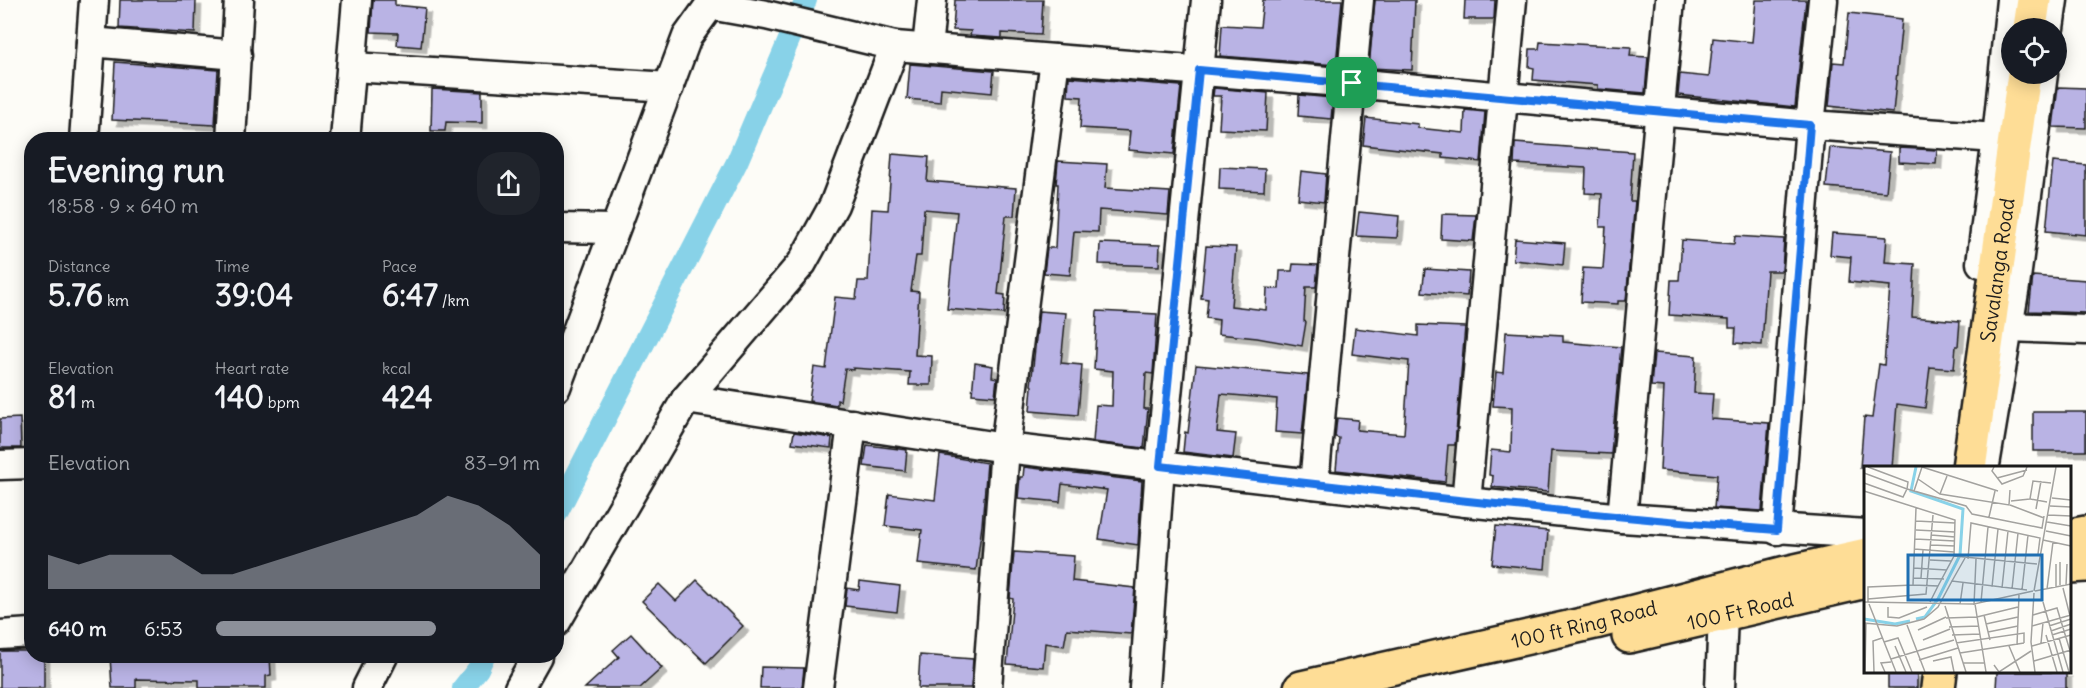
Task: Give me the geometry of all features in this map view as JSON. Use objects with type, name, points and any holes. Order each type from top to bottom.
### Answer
[{"type":"main road","points":[[2032,18],[2034,0]]},
{"type":"main road","name":"Savalanga Road","points":[[1970,464],[2023,84]]},
{"type":"main road","points":[[2071,536],[2086,533]]},
{"type":"main road","name":"100 ft Ring Road","points":[[1301,688],[1595,622],[1864,555]]},
{"type":"main road","points":[[2071,566],[2086,565]]},
{"type":"main road","name":"100 Ft Road","points":[[1405,688],[1864,581]]},
{"type":"main road","points":[[1938,688],[1940,673]]},
{"type":"main road","points":[[1960,688],[1961,673]]},
{"type":"street","points":[[85,132],[94,0]]},
{"type":"street","points":[[232,132],[239,0]]},
{"type":"street","points":[[346,132],[357,0]]},
{"type":"street","points":[[927,48],[932,0]]},
{"type":"street","points":[[1144,688],[1160,466],[1206,0]]},
{"type":"street","points":[[1314,484],[1359,0]]},
{"type":"street","points":[[1466,502],[1512,0]]},
{"type":"street","points":[[1622,518],[1670,0]]},
{"type":"street","points":[[1777,530],[1810,125],[1823,0]]},
{"type":"street","points":[[1970,464],[2011,0]]},
{"type":"street","points":[[2050,18],[2053,0]]},
{"type":"street","points":[[564,363],[687,37],[711,2],[895,46],[1352,83],[1810,125],[1997,138]]},
{"type":"street","points":[[91,42],[237,55]]},
{"type":"street","points":[[564,608],[686,399],[802,263],[834,205],[895,46]]},
{"type":"street","points":[[987,688],[1005,448],[1055,59]]},
{"type":"street","points":[[353,67],[669,87]]},
{"type":"street","points":[[1970,464],[2008,327],[2042,84]]},
{"type":"street","points":[[564,228],[614,229]]},
{"type":"street","points":[[2008,327],[2086,330]]},
{"type":"street","points":[[686,399],[936,439],[1466,502],[1622,518],[1777,530],[1864,534]]},
{"type":"street","points":[[818,688],[852,424]]},
{"type":"street","points":[[0,465],[24,464]]},
{"type":"street","points":[[1720,688],[1723,615]]},
{"type":"street","points":[[0,635],[24,634]]},
{"type":"street","points":[[367,688],[380,663]]},
{"type":"street","points":[[519,688],[533,663]]},
{"type":"building","points":[[120,0],[196,0],[195,33],[119,28]]},
{"type":"building","points":[[373,0],[395,0],[395,5],[425,8],[421,47],[397,45],[398,33],[371,32]]},
{"type":"building","points":[[955,0],[1043,0],[1041,35],[1002,33],[1002,38],[970,36],[971,31],[953,30]]},
{"type":"building","points":[[1263,0],[1342,0],[1336,65],[1220,56],[1222,25],[1260,27]]},
{"type":"building","points":[[1375,0],[1415,0],[1412,70],[1369,68]]},
{"type":"building","points":[[1465,0],[1495,0],[1494,19],[1464,19]]},
{"type":"building","points":[[1756,0],[1806,0],[1795,107],[1678,95],[1680,74],[1709,77],[1713,38],[1752,42]]},
{"type":"building","points":[[1849,13],[1902,19],[1893,113],[1829,106],[1833,62],[1844,63]]},
{"type":"building","points":[[1540,42],[1631,47],[1630,56],[1648,57],[1645,93],[1598,89],[1598,85],[1533,80],[1534,68],[1529,67],[1530,49],[1539,49]]},
{"type":"building","points":[[115,62],[218,70],[215,125],[112,120]]},
{"type":"building","points":[[910,64],[994,71],[992,93],[941,88],[940,102],[907,99]]},
{"type":"building","points":[[1069,77],[1181,86],[1174,154],[1128,150],[1130,131],[1080,128],[1082,97],[1068,96]]},
{"type":"building","points":[[2058,87],[2086,88],[2086,128],[2053,127]]},
{"type":"building","points":[[1214,88],[1268,93],[1266,131],[1219,129],[1221,96],[1213,96]]},
{"type":"building","points":[[432,89],[482,92],[482,123],[446,122],[445,131],[431,131]]},
{"type":"building","points":[[1299,95],[1333,98],[1331,119],[1298,116]]},
{"type":"building","points":[[1465,110],[1485,112],[1481,162],[1443,158],[1443,154],[1363,145],[1366,118],[1418,124],[1418,128],[1464,133]]},
{"type":"building","points":[[1515,143],[1633,152],[1630,201],[1635,201],[1626,301],[1618,301],[1618,304],[1581,302],[1583,268],[1603,269],[1606,227],[1600,227],[1602,194],[1585,193],[1586,168],[1514,164]]},
{"type":"building","points":[[1830,147],[1890,152],[1886,192],[1826,187]]},
{"type":"building","points":[[1899,148],[1937,150],[1936,164],[1899,162]]},
{"type":"building","points":[[892,154],[929,157],[927,181],[1016,188],[1014,216],[1006,216],[998,294],[1005,295],[1004,314],[947,309],[957,212],[924,209],[921,256],[916,256],[911,291],[919,292],[915,355],[932,356],[931,385],[909,385],[910,372],[845,369],[840,401],[837,400],[837,405],[809,401],[814,367],[826,369],[835,297],[856,299],[858,281],[868,281],[872,209],[888,210]]},
{"type":"building","points":[[1058,161],[1107,164],[1105,188],[1170,192],[1168,215],[1099,210],[1098,232],[1074,231],[1070,275],[1044,273],[1047,248],[1055,248]]},
{"type":"building","points":[[2053,162],[2086,165],[2086,235],[2046,231]]},
{"type":"building","points":[[1220,167],[1265,169],[1264,191],[1219,189]]},
{"type":"building","points":[[1301,171],[1326,174],[1324,202],[1298,199]]},
{"type":"building","points":[[1359,212],[1399,216],[1397,238],[1356,236]]},
{"type":"building","points":[[1442,214],[1476,215],[1473,241],[1441,239]]},
{"type":"building","points":[[1832,233],[1887,237],[1885,262],[1915,264],[1912,317],[1960,321],[1954,369],[1930,367],[1925,408],[1897,404],[1892,466],[1860,468],[1864,417],[1872,418],[1879,364],[1884,365],[1890,286],[1849,282],[1851,257],[1830,255]]},
{"type":"building","points":[[1735,236],[1784,239],[1782,271],[1767,271],[1762,345],[1735,343],[1736,328],[1729,328],[1729,319],[1669,315],[1671,280],[1679,280],[1682,240],[1734,244]]},
{"type":"building","points":[[1515,239],[1565,243],[1563,265],[1513,260]]},
{"type":"building","points":[[1100,243],[1160,245],[1159,266],[1099,264]]},
{"type":"building","points":[[1206,246],[1236,247],[1231,306],[1266,310],[1267,288],[1279,289],[1280,271],[1292,271],[1293,264],[1318,265],[1316,287],[1306,287],[1304,321],[1306,322],[1302,346],[1218,334],[1219,320],[1206,318],[1208,299],[1201,298]]},
{"type":"building","points":[[1425,269],[1469,272],[1467,296],[1422,292]]},
{"type":"building","points":[[2033,276],[2086,280],[2086,313],[2029,311]]},
{"type":"building","points":[[1039,311],[1066,313],[1061,363],[1082,365],[1078,415],[1030,411]]},
{"type":"building","points":[[1097,311],[1157,314],[1153,374],[1146,373],[1144,409],[1148,409],[1144,448],[1093,442],[1096,405],[1112,406],[1113,371],[1094,369]]},
{"type":"building","points":[[1418,325],[1465,327],[1455,445],[1448,445],[1445,482],[1336,470],[1339,438],[1335,437],[1337,418],[1358,420],[1357,430],[1404,434],[1409,361],[1352,354],[1355,328],[1418,336]]},
{"type":"building","points":[[1506,332],[1563,335],[1563,342],[1621,347],[1611,454],[1551,451],[1548,492],[1492,487],[1493,476],[1489,475],[1491,450],[1511,452],[1512,407],[1493,406],[1496,372],[1503,373]]},
{"type":"building","points":[[1654,353],[1696,356],[1694,393],[1713,394],[1711,419],[1769,423],[1762,511],[1714,508],[1717,475],[1660,470],[1664,387],[1651,386]]},
{"type":"building","points":[[975,363],[993,366],[992,377],[997,378],[995,396],[972,394]]},
{"type":"building","points":[[1196,365],[1308,375],[1302,434],[1275,432],[1277,399],[1221,394],[1217,432],[1236,434],[1233,458],[1183,452],[1185,432],[1188,433]]},
{"type":"building","points":[[2033,412],[2086,412],[2086,451],[2033,451]]},
{"type":"building","points":[[20,418],[21,448],[0,448],[0,419]]},
{"type":"building","points":[[794,432],[832,438],[831,448],[792,443]]},
{"type":"building","points":[[867,445],[907,450],[905,471],[864,466]]},
{"type":"building","points":[[940,455],[987,463],[976,570],[918,564],[922,530],[885,526],[889,494],[935,500]]},
{"type":"building","points":[[1024,467],[1142,481],[1138,545],[1099,539],[1107,490],[1062,484],[1060,502],[1018,498],[1020,477],[1023,477]]},
{"type":"building","points":[[1496,526],[1548,531],[1545,569],[1492,564]]},
{"type":"building","points":[[1014,552],[1074,556],[1072,581],[1135,588],[1131,634],[1067,629],[1064,646],[1045,643],[1043,667],[1007,664],[1013,599],[1010,598]]},
{"type":"building","points":[[697,580],[743,626],[706,663],[642,601],[659,584],[676,601]]},
{"type":"building","points":[[860,581],[900,586],[897,612],[845,606],[847,588],[859,590]]},
{"type":"building","points":[[631,634],[662,668],[640,688],[585,688],[619,657],[613,650]]},
{"type":"building","points":[[0,651],[24,651],[24,663],[44,663],[44,688],[0,688]]},
{"type":"building","points":[[920,655],[973,659],[971,688],[918,688]]},
{"type":"building","points":[[110,663],[270,663],[271,675],[266,676],[266,688],[199,688],[199,680],[136,679],[136,688],[112,688]]},
{"type":"building","points":[[761,667],[804,668],[802,688],[760,688]]},
{"type":"building","points":[[1888,673],[1917,673],[1917,688],[1888,688]]},
{"type":"building","points":[[1997,673],[2066,673],[2066,688],[1996,688]]},
{"type":"waterway","points":[[564,499],[737,162],[806,0]]},
{"type":"waterway","points":[[463,688],[481,663]]},
{"type":"route","points":[[1199,70],[1352,83],[1810,125],[1777,530],[1622,518],[1466,502],[1160,466],[1199,70]]}]
